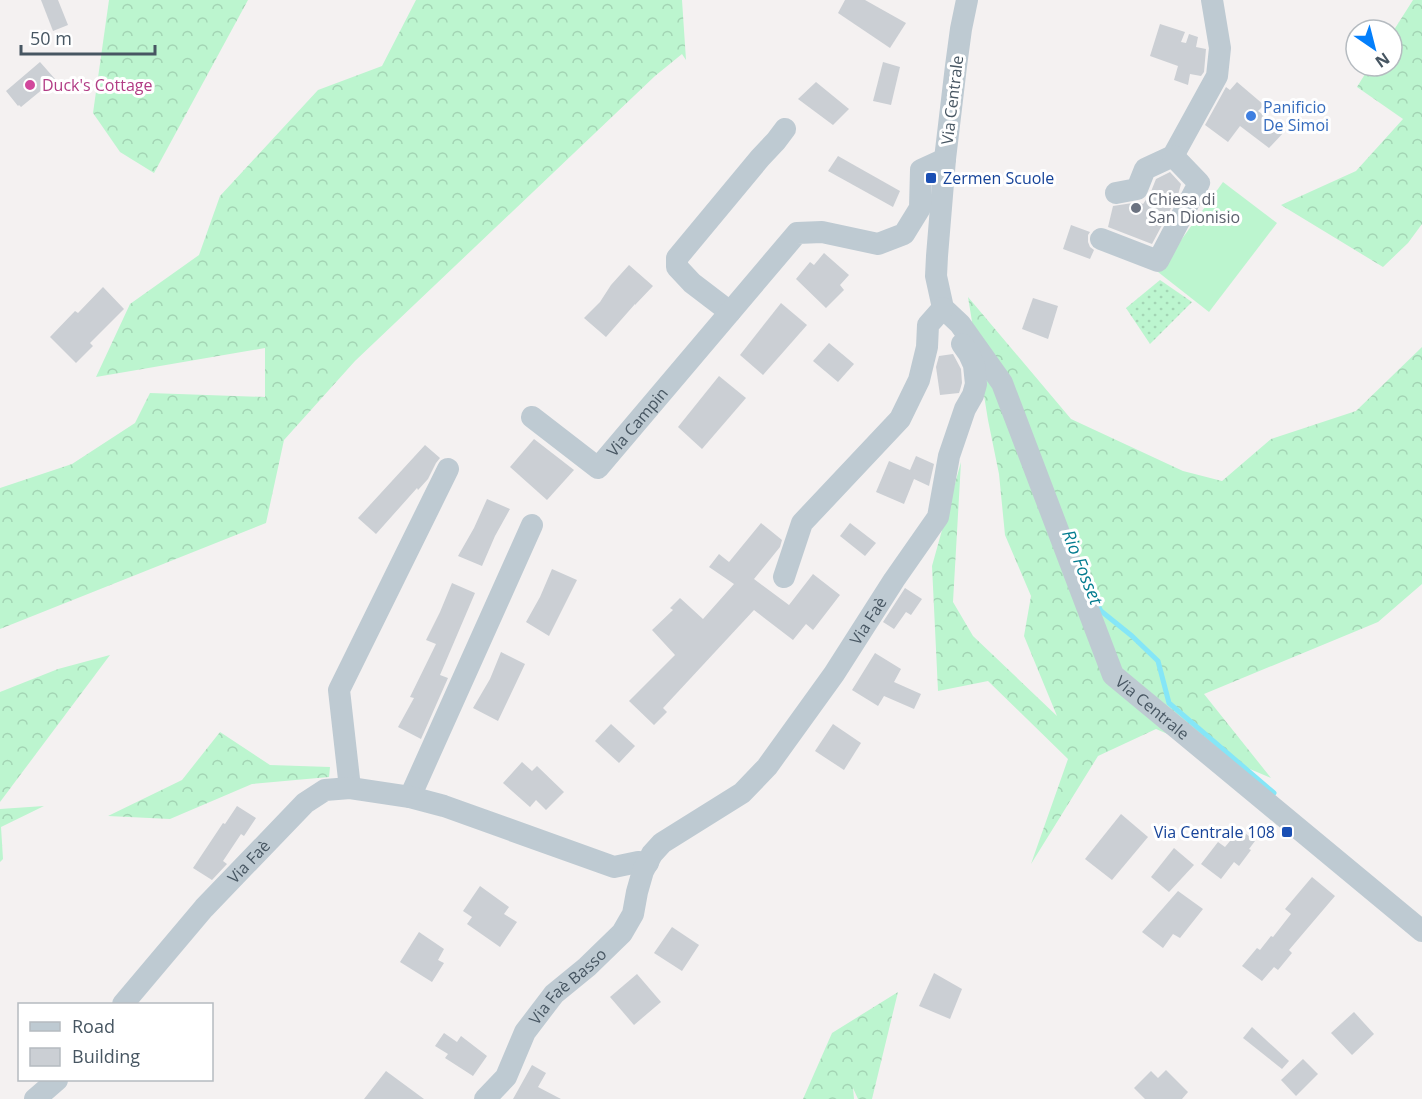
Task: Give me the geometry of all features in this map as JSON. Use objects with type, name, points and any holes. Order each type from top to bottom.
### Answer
[{"type":"street","name":"Via Centrale","points":[[967,0],[961,29],[945,159],[936,276],[943,308],[960,324],[1002,383],[1113,675],[1422,931]]},
{"type":"street","points":[[1116,193],[1137,189],[1144,169],[1173,156],[1217,76],[1220,48],[1212,0]]},
{"type":"street","points":[[730,312],[692,283],[676,267],[677,258],[785,129]]},
{"type":"street","points":[[1101,239],[1158,261],[1199,183],[1173,156]]},
{"type":"street","name":"Via Campin","points":[[532,417],[598,468],[796,233],[822,232],[878,244],[904,234],[920,208],[921,170],[945,159]]},
{"type":"street","points":[[784,577],[801,523],[900,419],[919,381],[927,346],[928,325],[943,308]]},
{"type":"street","name":"Via Faè","points":[[125,1003],[204,908],[304,803],[325,790],[350,788],[410,797],[444,806],[614,867],[638,862],[646,867],[652,854],[662,843],[742,793],[767,767],[834,675],[894,580],[938,517],[949,456],[964,409],[973,396],[976,384],[974,365],[969,354],[953,333],[960,324]]},
{"type":"street","points":[[350,788],[339,690],[448,469]]},
{"type":"street","points":[[410,797],[532,525]]},
{"type":"street","name":"Via Faè Basso","points":[[485,1099],[506,1077],[525,1032],[554,994],[588,968],[622,933],[633,914],[637,892],[646,867]]},
{"type":"street","points":[[35,1099],[56,1081]]},
{"type":"green space","points":[[109,0],[248,0],[154,173],[120,152],[93,113]]},
{"type":"green space","points":[[416,0],[682,0],[686,60],[682,54],[655,76],[355,361],[284,440],[266,523],[0,629],[0,488],[72,464],[135,423],[150,393],[265,397],[265,348],[96,377],[130,304],[199,255],[220,196],[318,90],[382,66]]},
{"type":"green space","points":[[1413,0],[1422,0],[1422,224],[1408,243],[1383,267],[1281,205],[1356,171],[1403,119],[1357,87],[1363,78],[1404,78],[1404,18],[1402,18]]},
{"type":"green space","points":[[1223,182],[1277,223],[1209,312],[1158,272]]},
{"type":"green space","points":[[1160,280],[1192,302],[1150,344],[1126,308]]},
{"type":"green space","points":[[968,297],[1071,419],[1183,471],[1222,481],[1271,439],[1356,411],[1422,347],[1422,584],[1378,622],[1204,694],[1271,778],[1156,729],[1098,756],[1031,864],[1068,759],[988,681],[938,691],[932,566],[961,462],[953,602],[973,636],[1057,716],[1024,636],[1031,596],[1005,535],[999,474]]},
{"type":"green space","points":[[110,655],[0,802],[0,692],[58,669]]},
{"type":"green space","points":[[220,732],[270,765],[330,767],[329,777],[252,784],[170,819],[108,816],[182,780]]},
{"type":"green space","points":[[44,806],[1,827],[3,859],[0,862],[0,809]]},
{"type":"green space","points":[[898,992],[872,1099],[858,1099],[853,1088],[854,1099],[803,1099],[832,1033]]},
{"type":"building","points":[[41,0],[58,0],[68,25],[53,31]]},
{"type":"building","points":[[845,0],[865,0],[906,23],[890,48],[838,13]]},
{"type":"building","points":[[1160,24],[1185,32],[1181,42],[1186,43],[1189,34],[1198,37],[1196,47],[1206,49],[1204,72],[1201,76],[1190,74],[1188,85],[1174,80],[1178,66],[1150,56]]},
{"type":"building","name":"Duck's Cottage","points":[[40,62],[55,79],[21,107],[18,106],[6,91]]},
{"type":"building","points":[[883,62],[900,67],[891,105],[873,101]]},
{"type":"building","points":[[816,82],[849,109],[833,125],[798,99]]},
{"type":"building","points":[[1237,82],[1264,105],[1258,111],[1285,131],[1269,148],[1240,126],[1228,142],[1205,125],[1226,87],[1230,90]]},
{"type":"building","points":[[838,156],[900,191],[893,207],[828,171]]},
{"type":"building","name":"Chiesa di San Dionisio","points":[[1170,172],[1181,184],[1178,195],[1152,244],[1108,227],[1113,206],[1139,202],[1143,204],[1156,179]]},
{"type":"building","points":[[1071,225],[1090,232],[1088,242],[1094,250],[1090,259],[1063,249]]},
{"type":"building","points":[[824,253],[849,275],[840,285],[844,290],[826,308],[796,279],[810,262],[814,265]]},
{"type":"building","points":[[629,265],[653,286],[606,337],[584,318],[600,302],[611,285]]},
{"type":"building","points":[[103,287],[124,309],[90,343],[93,346],[76,363],[50,337]]},
{"type":"building","points":[[1033,298],[1058,306],[1048,339],[1022,329]]},
{"type":"building","points":[[781,303],[807,325],[763,375],[740,355]]},
{"type":"building","points":[[829,343],[854,364],[838,382],[813,361]]},
{"type":"building","points":[[953,354],[961,369],[960,390],[959,393],[940,395],[936,367],[939,356]]},
{"type":"building","points":[[719,376],[746,398],[702,449],[678,427]]},
{"type":"building","points":[[534,439],[574,470],[547,500],[510,467]]},
{"type":"building","points":[[425,445],[440,458],[428,479],[418,490],[417,488],[376,534],[358,518]]},
{"type":"building","points":[[916,456],[934,464],[929,486],[914,479],[904,504],[876,492],[889,461],[910,470]]},
{"type":"building","points":[[487,499],[510,509],[482,566],[458,556]]},
{"type":"building","points":[[761,523],[782,540],[780,547],[754,579],[789,605],[813,574],[840,595],[813,630],[806,624],[793,640],[754,610],[663,708],[667,712],[654,725],[629,701],[675,655],[652,630],[673,610],[670,608],[680,598],[703,619],[734,584],[709,567],[719,554],[729,562]]},
{"type":"building","points":[[850,523],[876,543],[865,556],[840,536]]},
{"type":"building","points":[[552,569],[577,580],[549,636],[526,622]]},
{"type":"building","points":[[452,583],[475,593],[440,675],[448,678],[421,739],[398,727],[414,698],[410,697],[436,644],[426,640]]},
{"type":"building","points":[[905,588],[922,599],[911,615],[906,612],[894,629],[883,622]]},
{"type":"building","points":[[501,652],[525,664],[498,721],[473,708],[490,679]]},
{"type":"building","points":[[875,653],[901,669],[894,682],[921,694],[914,709],[884,696],[878,706],[852,690]]},
{"type":"building","points":[[611,724],[635,746],[619,763],[595,741]]},
{"type":"building","points":[[833,724],[861,743],[844,770],[815,751]]},
{"type":"building","points":[[522,762],[532,771],[537,766],[564,792],[546,810],[536,800],[530,807],[503,783]]},
{"type":"building","points":[[237,806],[256,818],[244,836],[241,834],[223,861],[227,864],[212,880],[193,868]]},
{"type":"building","points":[[1121,814],[1148,837],[1112,880],[1085,859]]},
{"type":"building","points":[[1240,829],[1255,841],[1239,866],[1234,862],[1221,879],[1201,864],[1218,842],[1225,847]]},
{"type":"building","points":[[1174,848],[1194,865],[1169,892],[1151,877]]},
{"type":"building","points":[[1312,877],[1335,896],[1289,950],[1292,953],[1278,970],[1274,967],[1262,981],[1242,966],[1257,948],[1260,950],[1271,936],[1273,937],[1291,914],[1285,909]]},
{"type":"building","points":[[480,886],[509,907],[504,914],[517,922],[500,947],[467,924],[472,917],[463,911]]},
{"type":"building","points":[[1178,891],[1203,909],[1180,938],[1173,934],[1163,948],[1142,932]]},
{"type":"building","points":[[672,927],[699,945],[682,971],[654,953]]},
{"type":"building","points":[[419,932],[444,949],[438,960],[444,963],[432,982],[400,962]]},
{"type":"building","points":[[934,973],[962,989],[950,1019],[919,1006]]},
{"type":"building","points":[[637,974],[661,1002],[634,1025],[610,997]]},
{"type":"building","points":[[1354,1012],[1374,1034],[1352,1055],[1331,1033]]},
{"type":"building","points":[[1252,1027],[1289,1061],[1282,1069],[1243,1038]]},
{"type":"building","points":[[444,1033],[457,1042],[461,1036],[487,1056],[473,1076],[445,1058],[448,1054],[435,1046]]},
{"type":"building","points":[[1303,1059],[1318,1074],[1296,1096],[1281,1080]]},
{"type":"building","points":[[532,1065],[546,1073],[538,1087],[561,1099],[513,1099]]},
{"type":"building","points":[[1166,1070],[1188,1092],[1182,1099],[1145,1099],[1134,1088],[1151,1071],[1158,1078]]},
{"type":"building","points":[[386,1071],[424,1099],[364,1099]]},
{"type":"waterway","name":"Rio Fosset","points":[[1098,605],[1101,611],[1158,661],[1169,703],[1274,793]]},
{"type":"place","name":"Duck's Cottage","points":[[30,85]]},
{"type":"place","name":"Panificio De Simoi","points":[[1251,116]]},
{"type":"place","name":"Zermen Scuole","points":[[931,178]]},
{"type":"place","name":"Chiesa di San Dionisio","points":[[1136,208]]},
{"type":"place","name":"Via Centrale 108","points":[[1287,832]]}]
